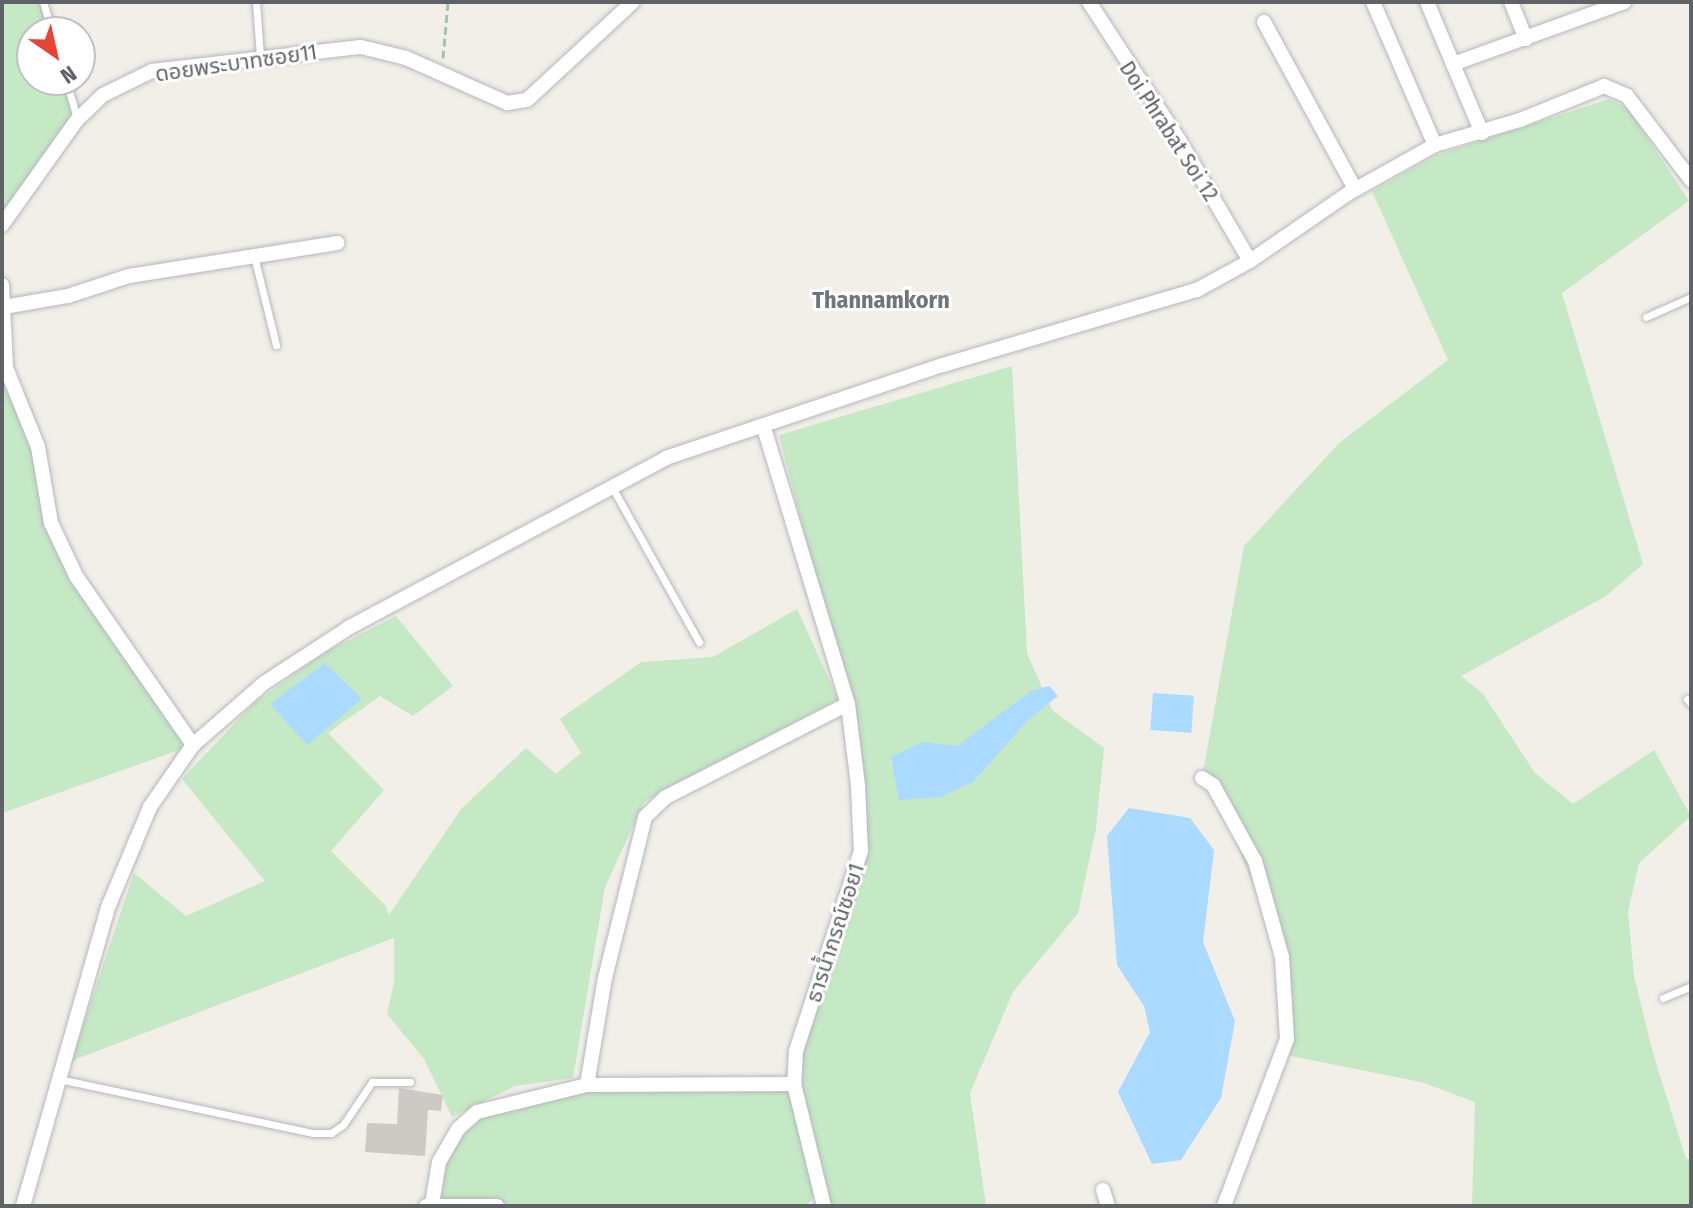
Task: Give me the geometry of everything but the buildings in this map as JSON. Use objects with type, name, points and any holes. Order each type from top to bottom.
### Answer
[{"type":"street","name":"ดอยพระบาทซอย11","points":[[2,225],[77,120],[103,95],[152,71],[361,47],[442,74],[507,103],[527,100],[633,2]]},
{"type":"street","name":"Doi Phrabat Soi 12","points":[[1089,2],[1179,140],[1250,261]]},
{"type":"street","points":[[1373,2],[1435,145]]},
{"type":"street","points":[[1427,2],[1482,133]]},
{"type":"street","points":[[1511,2],[1526,39]]},
{"type":"street","points":[[1453,64],[1526,39],[1596,7],[1624,2]]},
{"type":"street","points":[[1264,22],[1355,189]]},
{"type":"street","points":[[23,1206],[109,905],[150,807],[193,745],[264,683],[350,627],[666,458],[764,428],[943,365],[1197,290],[1250,261],[1355,189],[1435,145],[1482,133],[1604,86],[1627,96],[1691,180]]},
{"type":"street","points":[[3,307],[68,296],[129,276],[337,243]]},
{"type":"street","points":[[2,285],[7,384],[38,447],[51,523],[76,576],[193,745]]},
{"type":"street","name":"ธารน้ำกรณ์ซอย1","points":[[764,428],[848,704],[861,851],[796,1051],[794,1084],[824,1206]]},
{"type":"street","points":[[587,1085],[605,978],[645,817],[666,797],[848,704]]},
{"type":"street","points":[[1202,778],[1213,785],[1255,861],[1282,957],[1287,1039],[1224,1206]]},
{"type":"street","points":[[497,1206],[429,1205],[439,1162],[468,1119],[587,1085],[794,1084]]},
{"type":"street","points":[[1103,1190],[1108,1206]]},
{"type":"lane","points":[[256,2],[260,57]]},
{"type":"lane","points":[[70,96],[77,120]]},
{"type":"lane","points":[[254,256],[276,345]]},
{"type":"lane","points":[[1646,317],[1691,297]]},
{"type":"lane","points":[[611,485],[699,642]]},
{"type":"lane","points":[[1663,998],[1691,986]]},
{"type":"lane","points":[[59,1079],[313,1133],[331,1133],[343,1125],[372,1082],[410,1082]]},
{"type":"path","points":[[442,74],[448,2]]},
{"type":"green space","points":[[2,2],[43,2],[47,16],[16,16],[16,96],[70,96],[77,120],[2,225]]},
{"type":"green space","points":[[1609,99],[1628,108],[1689,201],[1562,293],[1643,564],[1606,596],[1461,676],[1483,694],[1535,773],[1573,804],[1654,750],[1691,816],[1639,863],[1628,912],[1634,976],[1653,1053],[1686,1159],[1691,1158],[1691,1206],[1472,1206],[1475,1102],[1421,1082],[1281,1054],[1282,957],[1213,786],[1202,778],[1244,546],[1339,443],[1448,360],[1372,191],[1437,155]]},
{"type":"green space","points":[[1012,366],[1027,653],[1052,710],[1104,748],[1096,828],[1078,913],[1013,992],[970,1093],[986,1206],[824,1206],[819,1188],[809,1203],[790,1206],[417,1206],[431,1204],[439,1162],[468,1119],[587,1085],[794,1083],[861,851],[848,704],[779,435]]},
{"type":"green space","points":[[11,383],[38,447],[51,523],[76,576],[193,745],[2,813],[2,384]]},
{"type":"green space","points":[[797,609],[838,699],[644,802],[605,887],[573,1078],[515,1086],[452,1117],[424,1059],[387,1014],[394,982],[394,938],[71,1061],[134,873],[186,916],[265,881],[182,779],[253,704],[322,654],[396,616],[453,686],[413,716],[380,696],[328,733],[384,790],[331,851],[385,905],[389,915],[462,808],[526,748],[556,774],[581,753],[560,719],[641,662],[713,657]]},
{"type":"water","points":[[325,663],[362,699],[307,745],[270,704]]},
{"type":"water","points":[[1049,686],[1058,696],[1028,720],[973,782],[940,797],[899,800],[891,757],[923,742],[957,746],[1031,691]]},
{"type":"water","points":[[1153,693],[1194,696],[1191,733],[1150,730]]},
{"type":"water","points":[[1129,808],[1190,818],[1214,850],[1203,942],[1235,1021],[1221,1098],[1181,1160],[1152,1164],[1118,1092],[1150,1032],[1144,1006],[1117,965],[1107,836]]},
{"type":"district","name":"Thannamkorn","points":[[881,301]]}]
